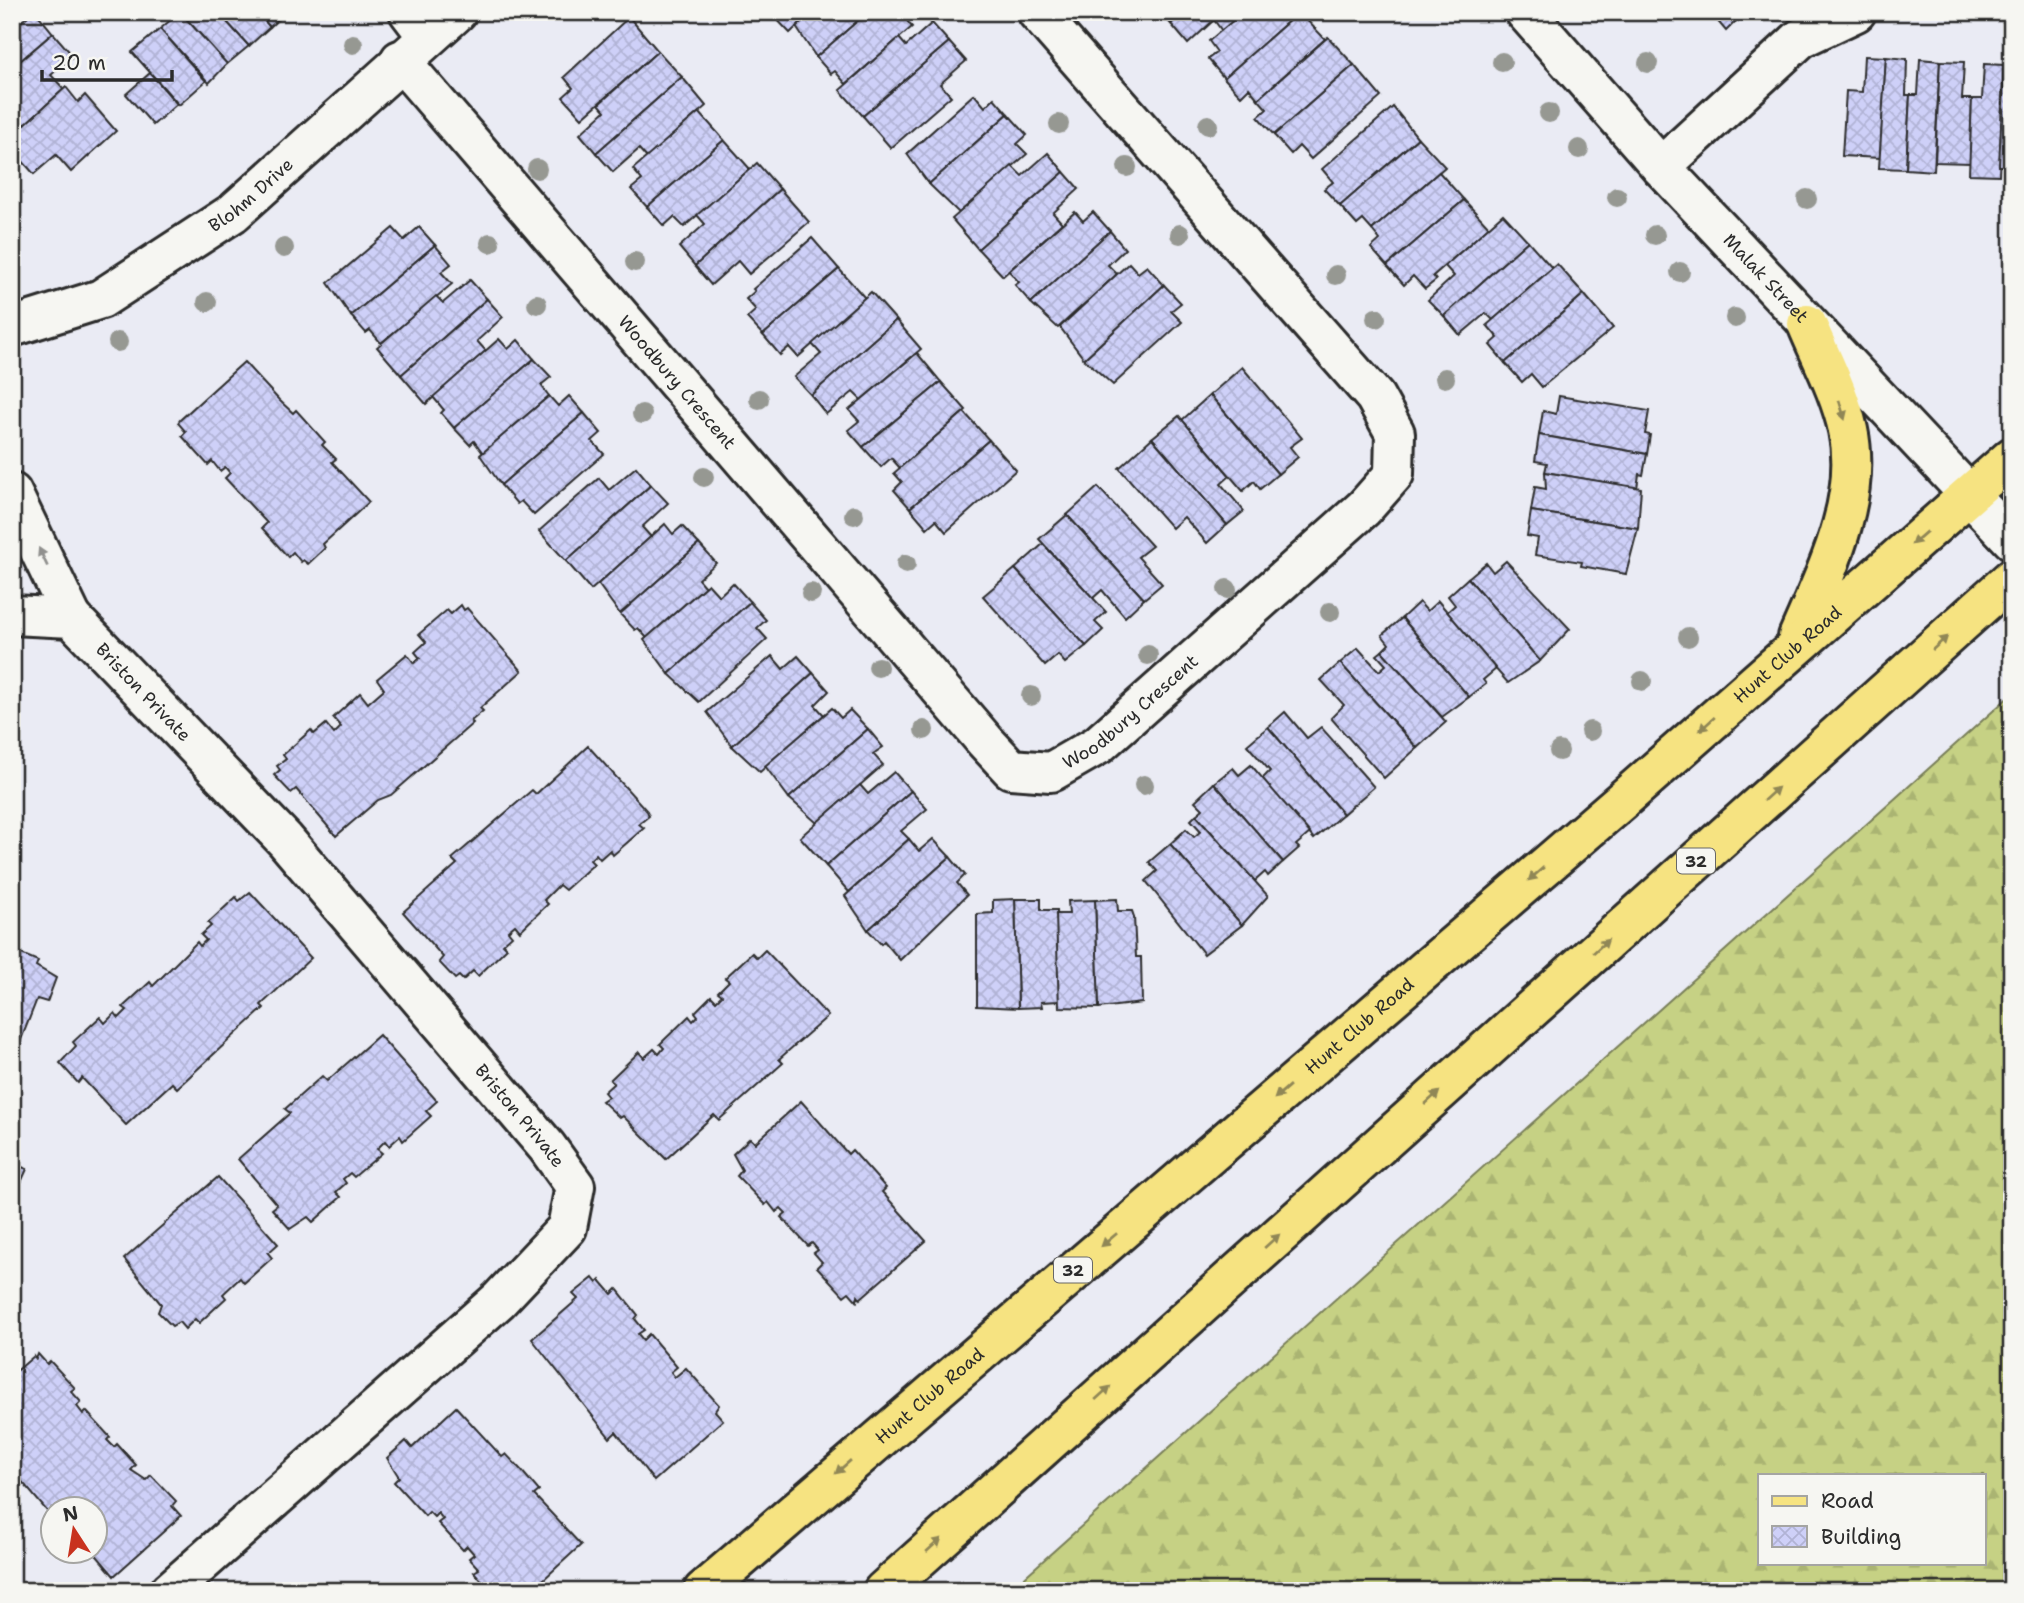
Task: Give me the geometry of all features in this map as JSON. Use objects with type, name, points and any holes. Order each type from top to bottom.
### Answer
[{"type":"main road","points":[[1794,646],[1831,557],[1842,520],[1852,461],[1840,402],[1807,324]]},
{"type":"main road","name":"Hunt Club Road","points":[[703,1591],[1627,796],[1794,646],[2012,457]]},
{"type":"main road","name":"32","points":[[884,1591],[2012,579]]},
{"type":"street","name":"Blohm Drive","points":[[12,327],[101,299],[233,214],[412,36],[457,12]]},
{"type":"street","name":"Woodbury Crescent","points":[[412,36],[985,741],[1011,769],[1052,772],[1098,745],[1364,508],[1394,474],[1395,433],[1374,397],[1037,12]]},
{"type":"street","name":"Malak Street","points":[[1525,12],[1661,167],[2012,540]]},
{"type":"street","points":[[1661,167],[1801,38],[1856,12]]},
{"type":"street","name":"Briston Private","points":[[12,493],[72,618],[285,840],[547,1147],[575,1186],[567,1228],[499,1300],[170,1591]]},
{"type":"street","points":[[13,612],[72,618]]},
{"type":"green space","points":[[2012,694],[2012,1591],[1009,1591]]},
{"type":"building","points":[[36,12],[53,33],[12,68],[12,29]]},
{"type":"building","points":[[180,12],[218,12],[249,46],[227,64]]},
{"type":"building","points":[[180,12],[227,64],[209,83],[160,29]]},
{"type":"building","points":[[218,12],[257,12],[270,27],[249,46]]},
{"type":"building","points":[[257,12],[286,12],[270,27]]},
{"type":"building","points":[[770,12],[812,12],[790,33]]},
{"type":"building","points":[[812,12],[868,12],[816,57],[796,27]]},
{"type":"building","points":[[868,12],[906,12],[903,16],[912,27],[846,84],[835,71],[831,74],[816,57]]},
{"type":"building","points":[[1160,12],[1185,12],[1171,24]]},
{"type":"building","points":[[1185,12],[1243,12],[1222,31],[1214,20],[1188,44],[1171,24]]},
{"type":"building","points":[[1243,12],[1299,12],[1224,78],[1208,59],[1217,52],[1209,41]]},
{"type":"building","points":[[1299,12],[1325,39],[1258,99],[1249,88],[1241,96],[1224,78]]},
{"type":"building","points":[[1710,12],[1736,12],[1740,17],[1726,31]]},
{"type":"building","points":[[629,17],[658,51],[582,118],[563,97],[573,88],[564,77]]},
{"type":"building","points":[[932,23],[949,42],[863,116],[840,90],[899,38],[906,46]]},
{"type":"building","points":[[160,29],[206,81],[179,105],[132,52]]},
{"type":"building","points":[[53,33],[73,56],[51,75],[64,89],[12,136],[12,68]]},
{"type":"building","points":[[1328,37],[1354,65],[1274,135],[1258,117],[1267,109],[1258,99]]},
{"type":"building","points":[[949,42],[966,61],[940,84],[951,96],[891,148],[863,116]]},
{"type":"building","points":[[658,51],[682,77],[596,153],[580,134],[605,111],[599,104]]},
{"type":"building","points":[[1864,56],[1886,57],[1880,158],[1842,156],[1846,91],[1862,92]]},
{"type":"building","points":[[1886,57],[1907,59],[1906,95],[1910,95],[1906,169],[1879,168]]},
{"type":"building","points":[[1920,59],[1940,61],[1934,171],[1906,169],[1910,95],[1918,95]]},
{"type":"building","points":[[1940,61],[1964,62],[1962,99],[1972,99],[1970,163],[1935,162]]},
{"type":"building","points":[[1984,64],[2004,65],[1999,175],[1969,174],[1972,99],[1982,99]]},
{"type":"building","points":[[1354,65],[1381,97],[1311,159],[1299,146],[1291,154],[1274,135]]},
{"type":"building","points":[[2004,65],[2012,65],[2012,166],[1999,166]]},
{"type":"building","points":[[150,73],[177,104],[153,125],[126,94]]},
{"type":"building","points":[[682,77],[706,106],[647,158],[639,149],[613,172],[596,153]]},
{"type":"building","points":[[66,87],[78,102],[85,95],[116,131],[71,172],[56,155],[34,174],[12,149],[12,136]]},
{"type":"building","points":[[974,94],[985,107],[994,98],[1008,114],[929,184],[907,154]]},
{"type":"building","points":[[1393,107],[1418,138],[1340,206],[1324,189],[1333,182],[1322,169]]},
{"type":"building","points":[[699,112],[724,140],[647,207],[631,189],[642,180],[633,169]]},
{"type":"building","points":[[1008,114],[1027,135],[1017,144],[1027,154],[959,213],[929,184]]},
{"type":"building","points":[[1418,138],[1445,167],[1372,230],[1363,220],[1357,225],[1340,206]]},
{"type":"building","points":[[724,140],[750,169],[684,227],[674,217],[664,226],[647,207]]},
{"type":"building","points":[[1048,153],[1064,172],[978,249],[952,219],[1012,166],[1022,176]]},
{"type":"building","points":[[757,163],[780,189],[695,266],[679,247],[705,224],[697,215]]},
{"type":"building","points":[[1064,172],[1079,189],[1053,213],[1062,223],[1003,276],[978,249]]},
{"type":"building","points":[[1439,172],[1464,200],[1387,266],[1371,248],[1380,240],[1372,230]]},
{"type":"building","points":[[780,189],[809,222],[749,274],[738,261],[711,285],[695,266]]},
{"type":"building","points":[[1464,200],[1489,227],[1433,276],[1436,280],[1425,289],[1413,276],[1404,285],[1387,266]]},
{"type":"building","points":[[1075,212],[1083,221],[1093,212],[1110,231],[1031,303],[1015,285],[1019,282],[1009,271]]},
{"type":"building","points":[[1503,214],[1528,241],[1444,316],[1428,300],[1454,276],[1445,266]]},
{"type":"building","points":[[419,227],[435,245],[351,316],[328,283],[393,228],[404,240]]},
{"type":"building","points":[[1110,231],[1125,249],[1108,265],[1117,274],[1058,328],[1031,303]]},
{"type":"building","points":[[812,238],[839,269],[763,335],[747,318],[756,310],[746,299],[755,291],[753,289]]},
{"type":"building","points":[[1528,241],[1552,268],[1493,320],[1486,313],[1460,335],[1444,316]]},
{"type":"building","points":[[435,245],[451,264],[441,272],[452,284],[381,343],[370,330],[366,333],[351,316]]},
{"type":"building","points":[[1129,263],[1138,273],[1147,266],[1164,285],[1084,359],[1060,327]]},
{"type":"building","points":[[1557,264],[1584,294],[1505,363],[1490,345],[1498,338],[1487,325]]},
{"type":"building","points":[[839,269],[865,298],[798,357],[789,347],[780,355],[763,335]]},
{"type":"building","points":[[470,280],[487,299],[401,375],[377,347],[436,296],[443,303]]},
{"type":"building","points":[[1164,285],[1181,303],[1171,311],[1182,322],[1113,385],[1084,359]]},
{"type":"building","points":[[871,292],[896,320],[811,395],[794,377],[821,354],[812,344]]},
{"type":"building","points":[[1584,294],[1613,328],[1542,387],[1531,374],[1522,382],[1505,363]]},
{"type":"building","points":[[487,299],[503,317],[477,341],[486,351],[426,404],[401,375]]},
{"type":"building","points":[[896,320],[921,349],[861,400],[853,392],[826,414],[811,395]]},
{"type":"building","points":[[499,339],[508,349],[518,340],[534,359],[454,428],[441,413],[444,410],[433,397]]},
{"type":"building","points":[[917,353],[941,382],[863,447],[848,430],[859,421],[849,410]]},
{"type":"building","points":[[534,359],[551,377],[541,385],[549,396],[483,453],[474,441],[470,445],[454,428]]},
{"type":"building","points":[[244,362],[279,400],[293,413],[296,410],[325,442],[322,445],[336,459],[332,462],[369,502],[323,544],[325,548],[308,564],[303,560],[301,562],[293,552],[288,557],[262,528],[267,523],[225,478],[230,473],[225,467],[220,471],[212,461],[208,465],[182,436],[186,432],[178,423],[180,420]]},
{"type":"building","points":[[1242,367],[1302,438],[1290,447],[1298,457],[1278,474],[1210,395]]},
{"type":"building","points":[[941,382],[966,410],[900,468],[891,458],[881,467],[863,447]]},
{"type":"building","points":[[1210,395],[1278,474],[1260,489],[1254,481],[1243,491],[1182,420]]},
{"type":"building","points":[[549,396],[558,406],[569,396],[584,413],[501,485],[480,455]]},
{"type":"building","points":[[1559,396],[1649,411],[1645,434],[1650,435],[1647,454],[1539,435],[1543,411],[1556,414]]},
{"type":"building","points":[[964,412],[989,440],[910,508],[894,490],[902,482],[894,473]]},
{"type":"building","points":[[584,413],[601,433],[592,441],[604,454],[534,515],[521,501],[517,504],[501,485]]},
{"type":"building","points":[[1179,416],[1230,476],[1221,484],[1244,511],[1227,525],[1152,438]]},
{"type":"building","points":[[1539,435],[1647,454],[1643,475],[1639,474],[1637,488],[1545,472],[1547,463],[1535,461]]},
{"type":"building","points":[[1152,438],[1227,525],[1207,543],[1184,517],[1172,528],[1119,468]]},
{"type":"building","points":[[989,440],[1016,470],[946,532],[936,520],[927,528],[910,508]]},
{"type":"building","points":[[636,467],[651,485],[566,561],[539,531],[599,478],[609,490]]},
{"type":"building","points":[[1545,472],[1641,488],[1638,528],[1531,511],[1535,487],[1546,489]]},
{"type":"building","points":[[651,485],[668,503],[642,527],[651,537],[591,590],[566,561]]},
{"type":"building","points":[[1098,487],[1152,546],[1138,557],[1162,584],[1144,599],[1067,515]]},
{"type":"building","points":[[1531,511],[1638,528],[1626,574],[1581,566],[1582,562],[1535,555],[1538,538],[1527,536]]},
{"type":"building","points":[[1067,515],[1144,599],[1125,617],[1102,590],[1093,598],[1039,539]]},
{"type":"building","points":[[665,524],[673,534],[682,526],[699,544],[620,614],[598,584]]},
{"type":"building","points":[[699,544],[716,563],[698,579],[705,587],[647,638],[620,614]]},
{"type":"building","points":[[1043,544],[1106,612],[1095,622],[1103,630],[1086,646],[1015,569]]},
{"type":"building","points":[[1506,561],[1570,629],[1540,661],[1468,578],[1486,563],[1493,572]]},
{"type":"building","points":[[1015,569],[1086,646],[1065,663],[1058,655],[1045,666],[983,596]]},
{"type":"building","points":[[1468,578],[1540,661],[1508,683],[1446,613],[1455,605],[1448,596]]},
{"type":"building","points":[[733,583],[750,602],[669,674],[644,640],[708,584],[719,596]]},
{"type":"building","points":[[1438,601],[1496,669],[1483,680],[1486,684],[1469,697],[1402,618],[1419,602],[1427,611]]},
{"type":"building","points":[[750,602],[766,620],[757,628],[767,639],[699,702],[669,674]]},
{"type":"building","points":[[461,605],[464,610],[467,608],[522,671],[480,708],[483,711],[471,721],[473,723],[391,795],[378,800],[336,836],[296,789],[291,793],[274,775],[280,770],[277,766],[286,759],[283,755],[311,730],[314,734],[326,724],[334,734],[341,727],[333,718],[360,693],[368,703],[384,689],[377,679],[407,654],[414,663],[420,658],[415,652],[426,642],[419,634],[447,610],[451,614]]},
{"type":"building","points":[[1402,618],[1469,697],[1442,717],[1382,651],[1389,644],[1382,635]]},
{"type":"building","points":[[1358,648],[1379,671],[1386,665],[1377,655],[1382,651],[1446,722],[1417,748],[1340,663]]},
{"type":"building","points":[[772,656],[783,669],[798,656],[813,673],[732,746],[707,712]]},
{"type":"building","points":[[1340,663],[1417,748],[1384,778],[1331,718],[1344,705],[1321,680]]},
{"type":"building","points":[[813,673],[829,691],[815,705],[824,715],[760,772],[732,746]]},
{"type":"building","points":[[832,708],[841,718],[850,710],[868,729],[789,798],[765,766]]},
{"type":"building","points":[[1285,712],[1307,738],[1321,727],[1374,787],[1343,814],[1268,727]]},
{"type":"building","points":[[1268,727],[1343,814],[1314,839],[1262,779],[1270,771],[1247,745]]},
{"type":"building","points":[[868,729],[883,747],[873,754],[883,765],[817,823],[789,798]]},
{"type":"building","points":[[588,746],[647,811],[649,816],[639,824],[644,828],[613,855],[610,850],[600,859],[596,854],[590,860],[594,864],[565,890],[559,885],[544,900],[548,904],[520,931],[515,925],[508,931],[512,936],[503,944],[507,948],[478,976],[473,971],[463,980],[459,976],[455,979],[439,962],[443,957],[403,912],[457,864],[452,859],[532,790],[536,794]]},
{"type":"building","points":[[1251,765],[1310,833],[1296,845],[1299,848],[1283,862],[1214,783],[1233,768],[1239,775]]},
{"type":"building","points":[[894,772],[911,791],[826,866],[800,837],[860,785],[868,794]]},
{"type":"building","points":[[1214,783],[1283,862],[1268,876],[1265,872],[1255,881],[1196,815],[1203,809],[1195,801]]},
{"type":"building","points":[[911,791],[927,809],[901,831],[909,839],[849,892],[826,866]]},
{"type":"building","points":[[1196,815],[1268,896],[1242,925],[1170,844],[1186,829],[1194,837],[1201,831],[1191,820]]},
{"type":"building","points":[[909,839],[919,851],[933,839],[950,857],[868,930],[845,896]]},
{"type":"building","points":[[1170,844],[1242,925],[1204,954],[1146,881],[1157,871],[1149,862]]},
{"type":"building","points":[[950,857],[965,875],[957,883],[967,895],[900,960],[884,941],[881,944],[868,930]]},
{"type":"building","points":[[250,892],[311,958],[261,1005],[264,1008],[177,1088],[172,1083],[126,1125],[82,1078],[78,1083],[60,1063],[76,1046],[73,1042],[100,1017],[105,1023],[115,1013],[119,1018],[127,1010],[123,1007],[150,982],[153,986],[197,942],[200,946],[206,940],[201,935],[211,926],[208,923],[236,897],[239,901]]},
{"type":"building","points":[[1015,899],[1041,899],[1041,910],[1057,910],[1059,1001],[1041,1002],[1042,1007],[1018,1008]]},
{"type":"building","points":[[1015,899],[1018,1008],[977,1006],[977,914],[993,913],[993,900]]},
{"type":"building","points":[[1117,899],[1118,911],[1132,911],[1134,917],[1136,957],[1141,957],[1142,1003],[1099,1008],[1095,900]]},
{"type":"building","points":[[1095,900],[1099,1008],[1059,1007],[1056,914],[1069,914],[1068,901]]},
{"type":"building","points":[[12,950],[38,961],[36,966],[56,978],[47,1002],[37,999],[15,1055],[12,1054]]},
{"type":"building","points":[[765,950],[828,1016],[779,1059],[783,1063],[719,1120],[714,1115],[666,1159],[623,1116],[620,1118],[602,1101],[608,1097],[604,1092],[614,1083],[610,1080],[639,1052],[644,1058],[654,1049],[659,1054],[664,1048],[660,1044],[689,1016],[693,1021],[698,1016],[695,1012],[711,996],[716,1001],[722,995],[718,992],[729,981],[725,978],[752,953],[757,958]]},
{"type":"building","points":[[379,1035],[437,1101],[426,1111],[431,1116],[403,1141],[400,1136],[389,1146],[385,1141],[377,1149],[382,1153],[354,1177],[350,1173],[343,1179],[346,1183],[336,1192],[341,1197],[313,1222],[308,1217],[290,1229],[272,1209],[277,1205],[238,1159],[290,1113],[285,1109],[322,1076],[327,1081]]},
{"type":"building","points":[[801,1101],[848,1154],[852,1150],[886,1188],[882,1192],[926,1241],[860,1299],[858,1296],[857,1301],[849,1292],[844,1296],[817,1267],[822,1262],[814,1253],[818,1250],[812,1243],[808,1246],[781,1217],[786,1213],[781,1208],[776,1212],[768,1202],[765,1205],[737,1176],[742,1170],[733,1154],[750,1138],[755,1143]]},
{"type":"building","points":[[12,1163],[27,1169],[12,1202]]},
{"type":"building","points":[[218,1177],[278,1244],[268,1253],[272,1258],[244,1283],[240,1278],[223,1294],[226,1298],[199,1323],[195,1319],[185,1329],[179,1322],[172,1326],[158,1312],[161,1304],[124,1259]]},
{"type":"building","points":[[593,1278],[597,1283],[600,1280],[612,1294],[617,1289],[638,1315],[635,1319],[644,1330],[638,1334],[643,1340],[649,1334],[677,1367],[671,1372],[675,1377],[686,1368],[719,1405],[715,1411],[723,1420],[654,1481],[616,1432],[610,1438],[532,1339],[578,1299],[573,1294]]},
{"type":"building","points":[[38,1354],[47,1364],[50,1361],[75,1388],[71,1391],[81,1402],[77,1406],[83,1414],[86,1411],[110,1437],[107,1440],[114,1447],[117,1444],[136,1465],[131,1470],[146,1480],[151,1475],[176,1501],[172,1506],[181,1516],[114,1576],[104,1564],[108,1564],[108,1494],[38,1494],[38,1500],[13,1471],[17,1466],[12,1461],[12,1375],[34,1356],[36,1359]]},
{"type":"building","points":[[456,1407],[502,1457],[506,1454],[521,1470],[539,1491],[534,1495],[581,1545],[531,1591],[491,1591],[474,1572],[479,1569],[469,1558],[474,1554],[467,1546],[463,1550],[438,1523],[443,1519],[438,1513],[434,1517],[429,1512],[425,1516],[394,1482],[399,1477],[387,1458],[406,1441],[412,1448]]}]
